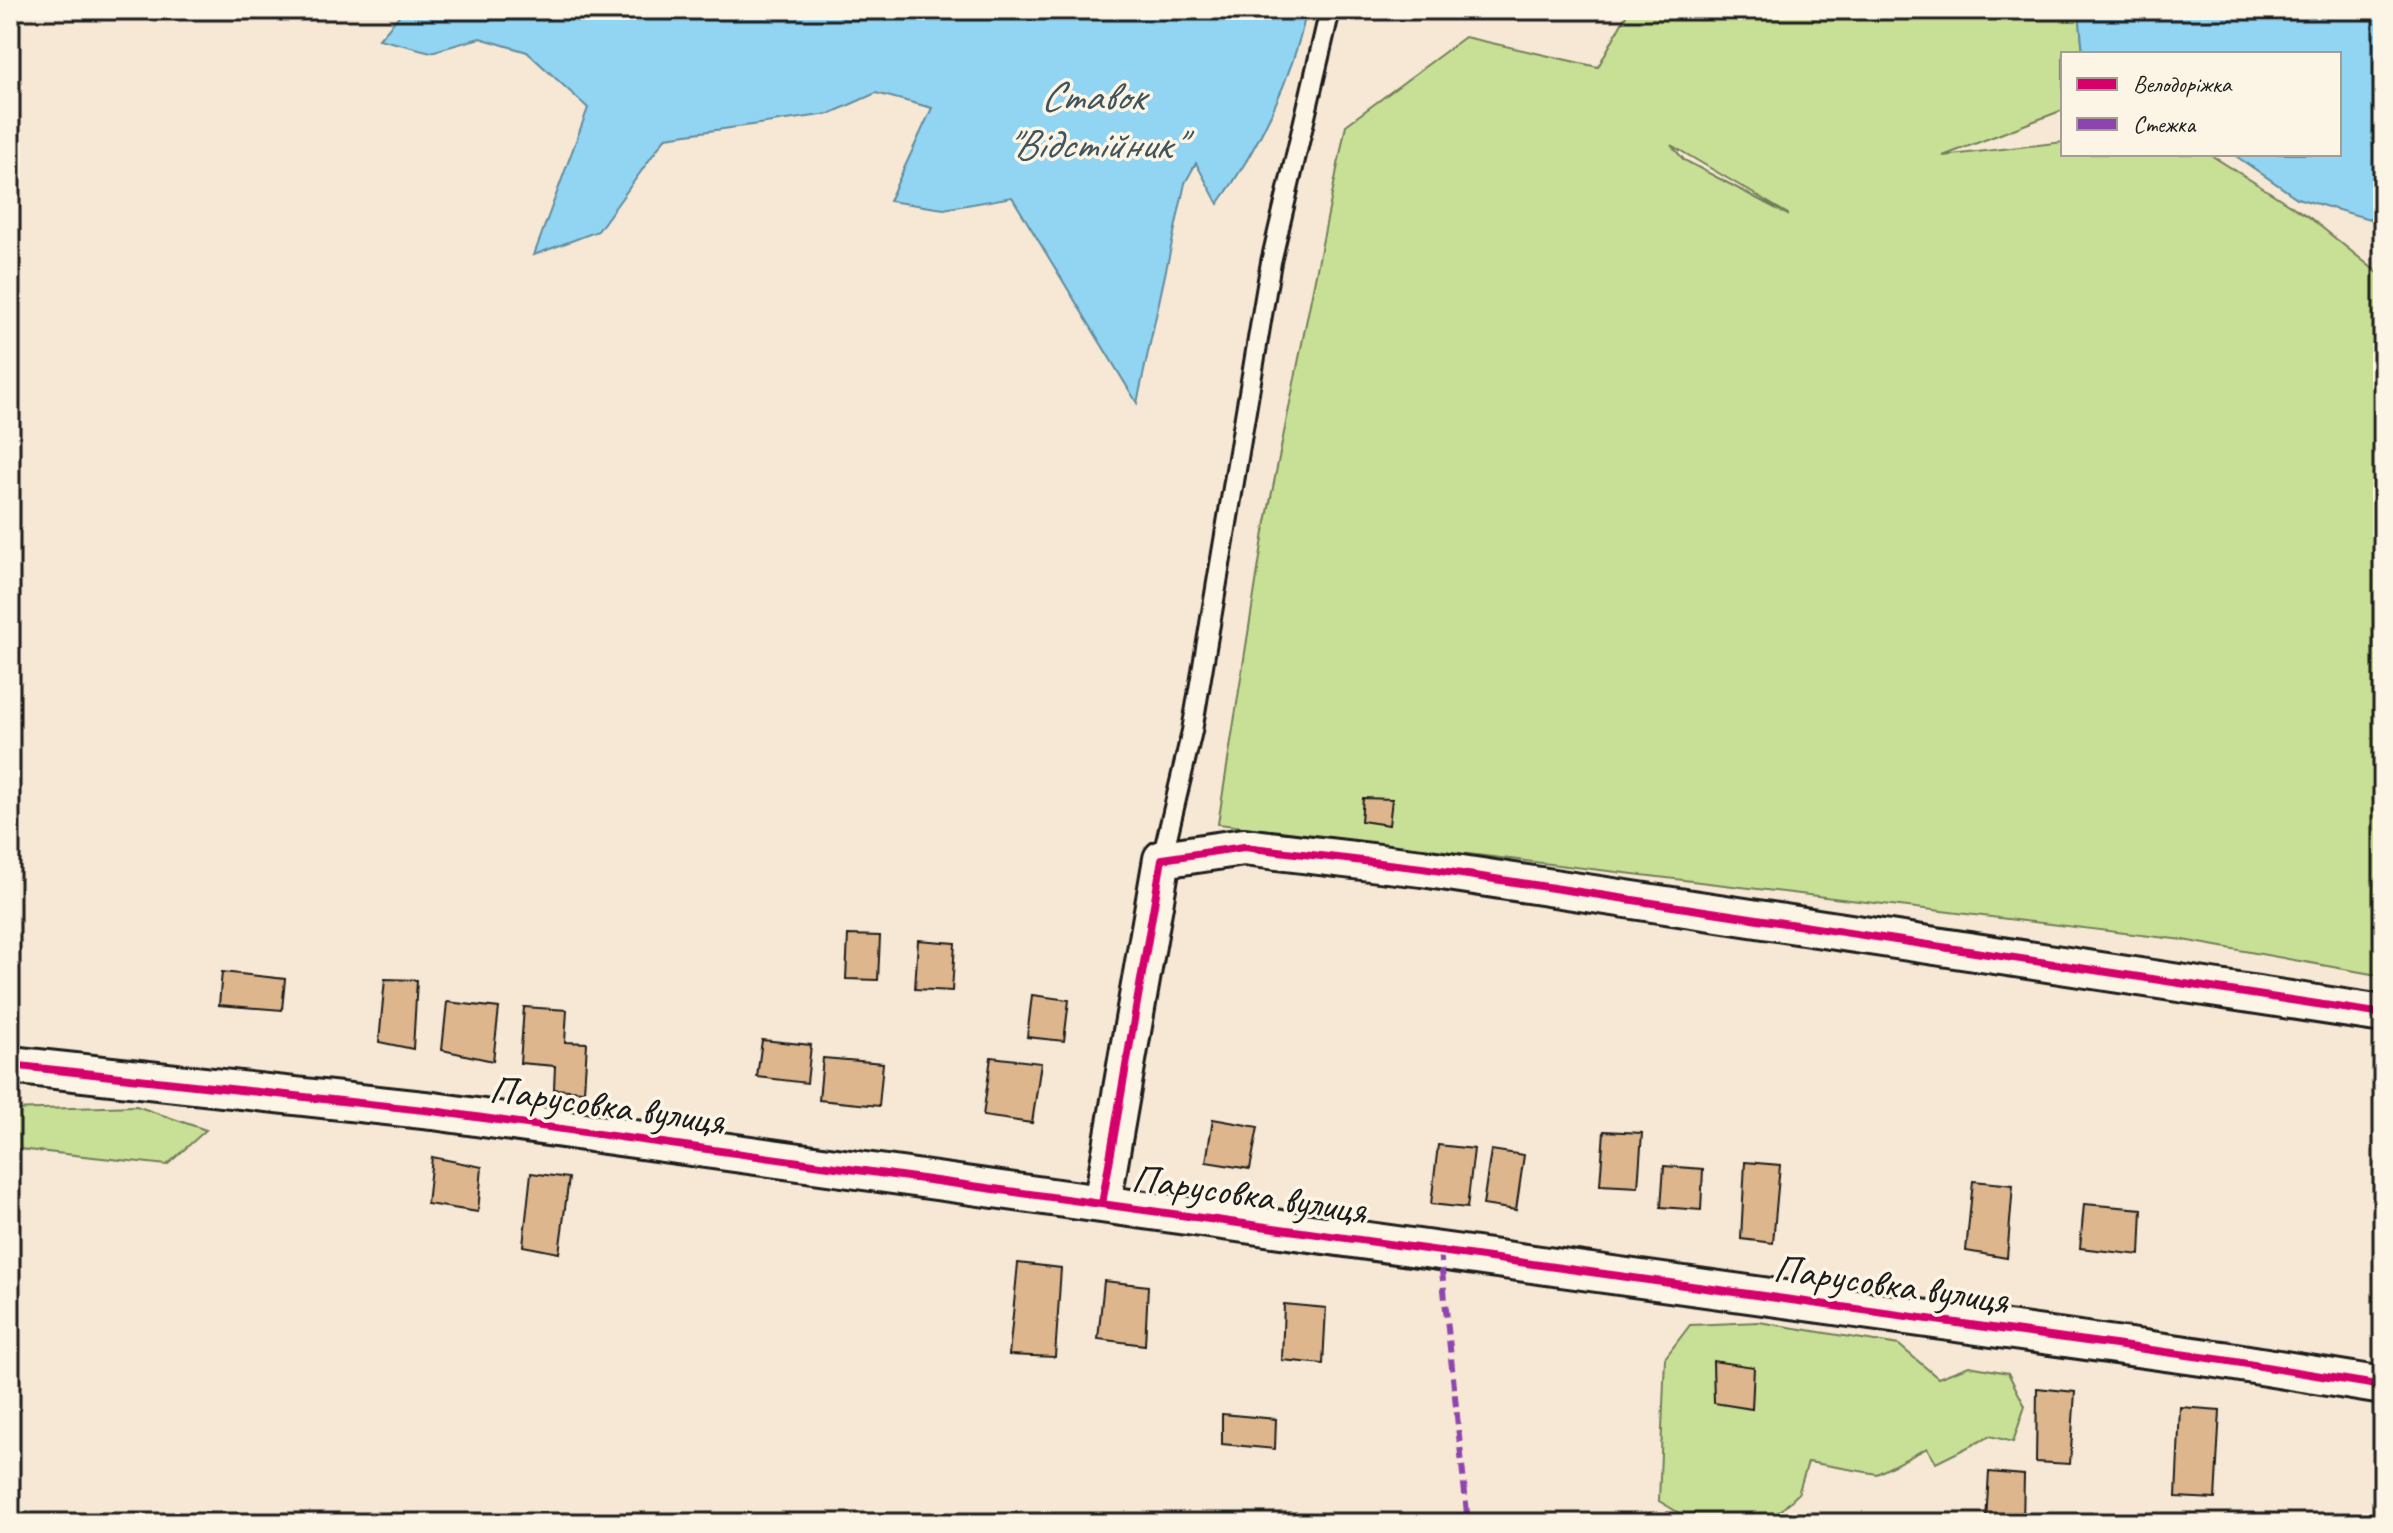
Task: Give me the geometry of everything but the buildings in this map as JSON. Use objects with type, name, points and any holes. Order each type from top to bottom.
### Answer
[{"type":"street","points":[[1102,1204],[1162,859],[1244,847],[1422,868],[2383,1014]]},
{"type":"street","name":"Парусовка вулиця","points":[[10,1065],[433,1111],[2223,1360],[2383,1386]]},
{"type":"lane","points":[[1162,859],[1192,731],[1271,262],[1330,10]]},
{"type":"green space","points":[[1629,10],[2079,10],[2083,52],[2061,52],[2061,111],[1943,156],[2061,142],[2061,156],[2212,156],[2309,217],[2383,277],[2383,976],[2183,940],[1218,824],[1264,532],[1346,125],[1465,37],[1598,67]],"holes":[[[1671,145],[1788,214],[1684,160]]]},
{"type":"green space","points":[[136,1106],[206,1130],[167,1165],[10,1148],[10,1110]]},
{"type":"green space","points":[[1759,1322],[1899,1345],[1938,1378],[1969,1366],[2008,1373],[2025,1406],[2013,1442],[1990,1436],[1936,1463],[1927,1448],[1877,1474],[1808,1462],[1798,1494],[1768,1523],[1696,1523],[1659,1501],[1665,1358],[1690,1325]]},
{"type":"water","name":"Ставок \"Відстійник\"","points":[[404,10],[1307,10],[1293,61],[1272,112],[1247,160],[1218,204],[1196,163],[1185,183],[1137,403],[1012,197],[944,209],[889,201],[932,108],[876,93],[829,114],[666,137],[598,231],[534,255],[588,108],[527,52],[480,38],[431,52],[379,39]]},
{"type":"water","points":[[2079,10],[2383,10],[2383,223],[2297,198],[2236,156],[2341,156],[2341,52],[2083,52]]},
{"type":"marked path","points":[[1440,1251],[1468,1523]]},
{"type":"cycle path","points":[[1102,1204],[1162,859],[1244,847],[1422,868],[2383,1014]]},
{"type":"cycle path","points":[[10,1065],[433,1111],[2223,1360],[2383,1386]]}]
